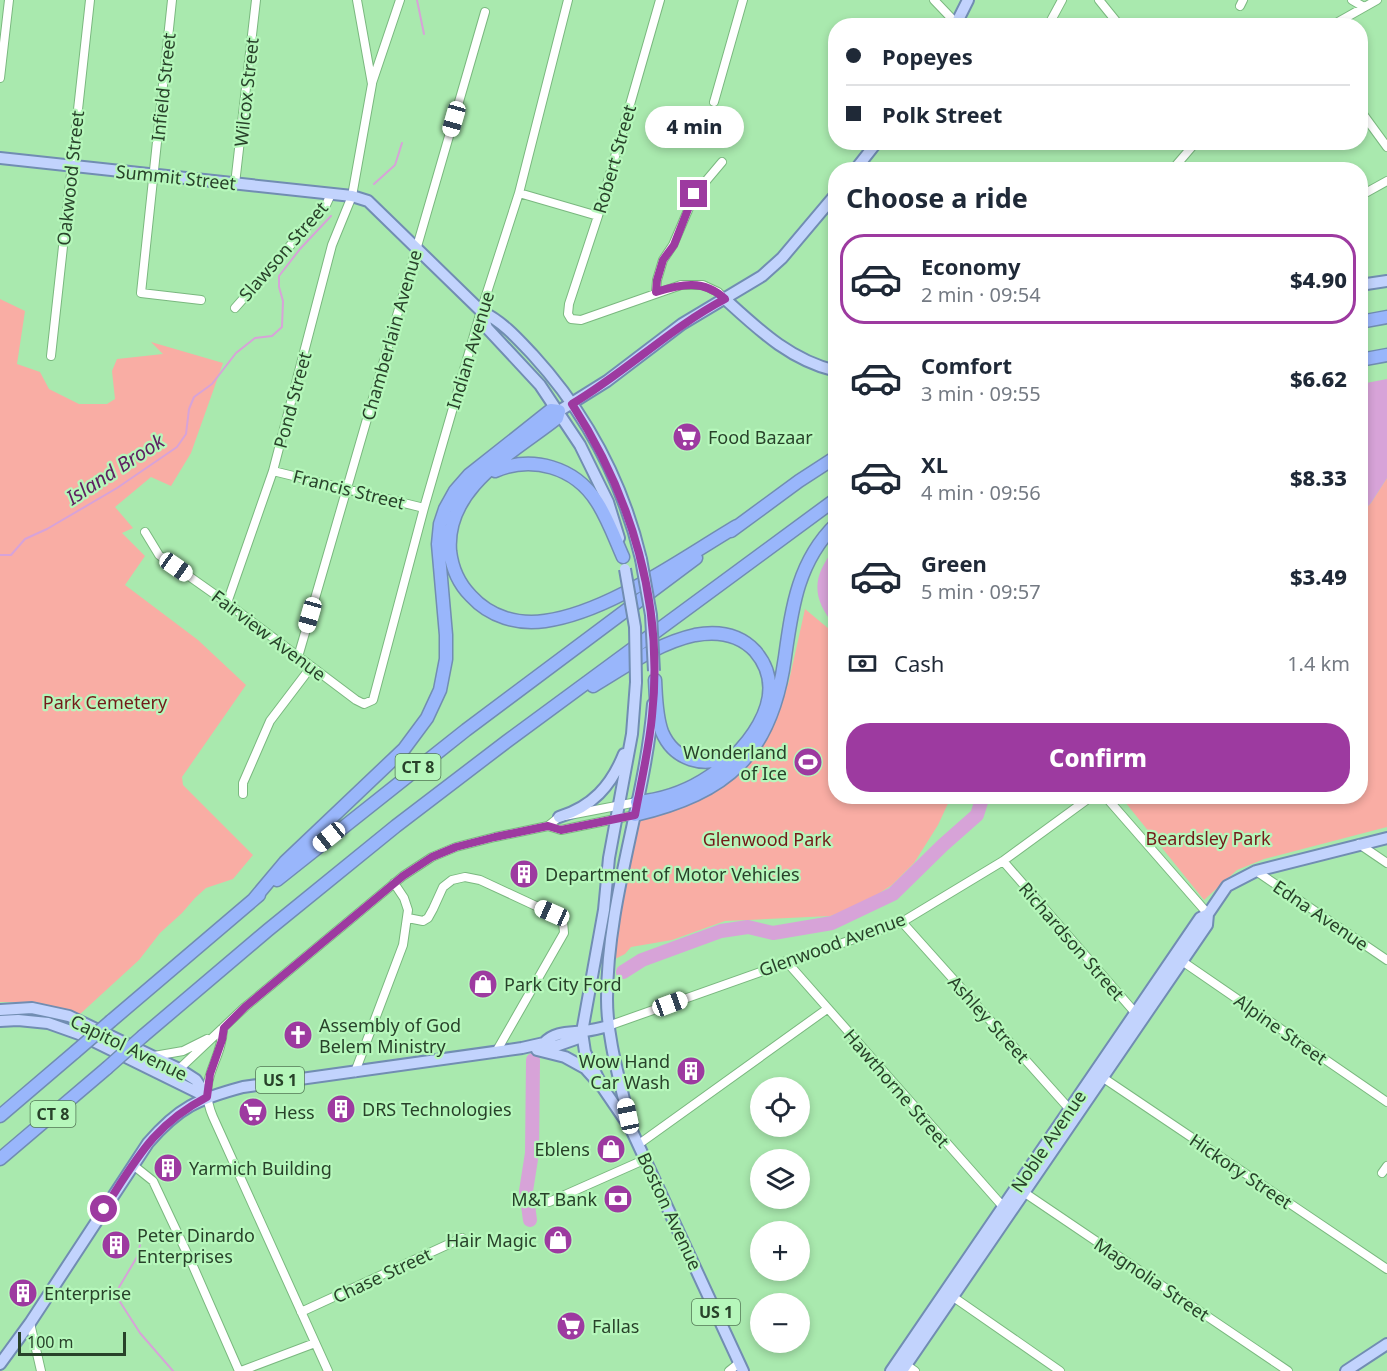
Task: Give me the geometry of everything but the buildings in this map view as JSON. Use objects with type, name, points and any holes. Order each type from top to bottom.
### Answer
[{"type":"highway","points":[[1368,321],[1387,317]]},
{"type":"highway","points":[[1368,359],[1387,355]]},
{"type":"highway","points":[[255,898],[285,862],[376,777],[409,743],[423,724],[437,697],[446,659],[438,544],[444,509],[455,491],[474,471],[551,410],[559,411],[557,418],[494,466],[468,492],[456,513],[451,531],[451,555],[456,574],[465,590],[493,614],[517,621],[535,622],[559,619],[602,604],[737,526]]},
{"type":"highway","name":"CT 8","points":[[0,1116],[255,898],[407,775],[792,485],[828,462]]},
{"type":"highway","points":[[468,492],[486,476],[508,466],[533,464],[562,471],[579,481],[596,500],[624,563]]},
{"type":"highway","name":"CT 8","points":[[0,1159],[268,930],[375,843],[528,726],[828,505]]},
{"type":"highway","points":[[636,809],[682,802],[707,790],[734,769],[756,744],[778,699],[799,581],[814,550],[828,533]]},
{"type":"highway","points":[[528,726],[653,651],[692,636],[716,633],[735,637],[746,643],[760,657],[769,684],[767,705],[749,739],[723,766],[702,781],[636,809]]},
{"type":"highway","points":[[655,676],[663,733],[671,746],[682,756],[695,761],[714,761],[731,755],[749,739]]},
{"type":"main road","points":[[958,18],[968,0]]},
{"type":"main road","points":[[862,162],[871,150]]},
{"type":"main road","name":"Summit Street","points":[[0,158],[352,196]]},
{"type":"main road","points":[[352,196],[368,201],[481,310],[499,320],[551,376],[596,442],[630,519],[641,559],[651,615],[655,676],[651,729],[612,936],[607,998],[609,1026]]},
{"type":"main road","points":[[559,411],[607,381],[682,324],[753,282],[776,265],[828,203]]},
{"type":"main road","points":[[1368,284],[1387,280]]},
{"type":"main road","points":[[725,299],[778,345],[800,358],[828,368]]},
{"type":"main road","points":[[481,310],[487,328],[534,377],[559,411],[592,467],[613,515],[635,627],[636,682],[632,734],[609,858],[604,910],[582,1032],[585,1052],[603,1088]]},
{"type":"main road","points":[[558,817],[585,806],[604,790],[617,771],[632,734]]},
{"type":"main road","name":"Noble Avenue","points":[[891,1371],[906,1366],[949,1295],[1179,959],[1200,918],[1209,915],[1227,886],[1256,871],[1387,838]]},
{"type":"main road","name":"Capitol Avenue","points":[[0,1010],[32,1008],[69,1016],[179,1069],[196,1080],[207,1097]]},
{"type":"main road","name":"Capitol Avenue","points":[[0,1021],[48,1023],[79,1034],[207,1097]]},
{"type":"main road","name":"Glenwood Avenue","points":[[522,1048],[544,1043],[554,1036],[570,1031],[582,1032],[609,1026]]},
{"type":"main road","name":"US 1","points":[[609,1026],[631,1129]]},
{"type":"main road","name":"US 1","points":[[0,1364],[30,1323],[148,1143],[172,1118],[207,1097],[271,1081],[355,1072],[522,1048],[573,1060],[591,1073],[603,1088]]},
{"type":"main road","name":"Boston Avenue","points":[[603,1088],[639,1144],[741,1367]]},
{"type":"main road","points":[[1346,1371],[1387,1344]]},
{"type":"street","points":[[0,78],[9,0]]},
{"type":"street","name":"Oakwood Street","points":[[51,356],[90,0]]},
{"type":"street","name":"Infield Street","points":[[172,0],[141,293],[201,300]]},
{"type":"street","name":"Wilcox Street","points":[[235,183],[256,0]]},
{"type":"street","points":[[357,0],[372,84]]},
{"type":"street","points":[[372,84],[400,0]]},
{"type":"street","name":"Indian Avenue","points":[[373,700],[424,508],[481,310],[519,193],[568,0]]},
{"type":"street","name":"Robert Street","points":[[656,292],[581,320],[569,317],[569,304],[598,216],[660,0]]},
{"type":"street","points":[[714,102],[743,0]]},
{"type":"street","points":[[934,0],[950,18]]},
{"type":"street","points":[[1052,18],[1062,0]]},
{"type":"street","points":[[1099,0],[1114,18]]},
{"type":"street","points":[[1352,0],[1364,7]]},
{"type":"street","points":[[1345,18],[1377,0]]},
{"type":"street","name":"Chamberlain Avenue","points":[[298,657],[485,12]]},
{"type":"street","name":"Pond Street","points":[[227,603],[273,471],[332,245],[352,196],[372,84]]},
{"type":"street","points":[[1368,121],[1387,147]]},
{"type":"street","points":[[1179,162],[1189,150]]},
{"type":"street","points":[[722,162],[694,194],[674,245],[663,260],[656,292],[681,285],[698,284],[714,290],[725,299]]},
{"type":"street","points":[[1368,192],[1387,181]]},
{"type":"street","points":[[519,193],[598,216]]},
{"type":"street","name":"Slawson Street","points":[[235,308],[326,205],[331,194]]},
{"type":"street","name":"Francis Street","points":[[273,471],[424,508]]},
{"type":"street","name":"Fairview Avenue","points":[[145,531],[159,555],[356,700],[364,704],[373,700]]},
{"type":"street","points":[[243,794],[243,783],[270,721],[311,667]]},
{"type":"street","name":"Glenwood Avenue","points":[[609,1026],[786,961],[902,922],[1003,861],[1081,804]]},
{"type":"street","points":[[1112,804],[1209,915]]},
{"type":"street","points":[[548,826],[558,817],[619,805],[636,809]]},
{"type":"street","points":[[170,1080],[245,1007],[412,869],[444,852],[482,840],[548,826],[561,830],[616,819],[636,809]]},
{"type":"street","points":[[1359,844],[1387,863]]},
{"type":"street","name":"Richardson Street","points":[[1003,861],[1139,1017]]},
{"type":"street","name":"Edna Avenue","points":[[1256,871],[1387,960]]},
{"type":"street","points":[[408,918],[423,921],[428,918],[443,887],[453,880],[467,877],[552,913],[563,921],[564,933],[496,1052]]},
{"type":"street","points":[[355,1072],[403,945],[408,918],[406,901],[394,884]]},
{"type":"street","name":"Ashley Street","points":[[902,922],[1073,1112]]},
{"type":"street","name":"Alpine Street","points":[[1179,959],[1387,1102]]},
{"type":"street","name":"Hawthorne Street","points":[[786,961],[1006,1211]]},
{"type":"street","points":[[639,1144],[827,1009]]},
{"type":"street","points":[[152,1056],[183,1051],[224,1028]]},
{"type":"street","points":[[224,1028],[210,1074],[207,1097],[213,1117],[328,1371]]},
{"type":"street","name":"Hickory Street","points":[[1099,1075],[1387,1269]]},
{"type":"street","points":[[549,1202],[646,1159]]},
{"type":"street","points":[[133,1165],[153,1181],[240,1371],[315,1343]]},
{"type":"street","name":"Magnolia Street","points":[[1020,1190],[1288,1371]]},
{"type":"street","name":"Chase Street","points":[[302,1312],[462,1238]]},
{"type":"street","points":[[949,1295],[1060,1371]]},
{"type":"street","points":[[30,1323],[41,1371]]},
{"type":"street","points":[[729,1371],[741,1367]]},
{"type":"green space","name":"Park Cemetery","points":[[0,299],[25,311],[17,364],[40,372],[49,389],[79,404],[107,404],[115,399],[112,371],[117,359],[163,354],[151,342],[223,363],[191,453],[171,486],[151,477],[115,507],[133,528],[122,533],[145,556],[125,585],[198,640],[246,685],[182,777],[183,785],[253,855],[233,879],[206,888],[195,898],[160,933],[139,960],[79,1015],[30,1004],[0,1002]]},
{"type":"green space","name":"Beardsley Park","points":[[1387,478],[1387,827],[1264,859],[1237,870],[1204,900],[1127,804],[1368,804],[1368,506]]},
{"type":"green space","name":"Glenwood Park","points":[[805,609],[828,628],[828,804],[948,804],[938,825],[914,863],[892,885],[861,905],[830,916],[725,921],[672,940],[631,947],[625,954],[615,959],[629,844],[636,808],[739,762],[775,723],[789,681]]},
{"type":"shaded area","points":[[1387,379],[1387,478],[1368,506],[1368,383]]},
{"type":"shaded area","points":[[827,558],[828,617],[818,596],[817,587]]},
{"type":"waterway","name":"Island Brook","points":[[417,0],[424,34]]},
{"type":"waterway","name":"Island Brook","points":[[374,184],[395,165],[402,143]]},
{"type":"waterway","name":"Island Brook","points":[[0,555],[11,555],[25,539],[47,529],[117,488],[177,447],[186,434],[189,409],[194,397],[212,384],[236,353],[255,338],[272,336],[282,327],[283,301],[279,276],[300,249],[331,216]]},
{"type":"waterway","points":[[623,972],[642,960],[721,931],[748,927],[773,933],[832,923],[893,894],[977,815],[980,804]]},
{"type":"waterway","points":[[530,1220],[526,1191],[532,1153],[533,1060]]},
{"type":"waterway","name":"Island Brook","points":[[140,1245],[137,1257],[115,1294],[140,1333],[173,1371]]},
{"type":"place","name":"Food Bazaar","points":[[687,437]]},
{"type":"place","name":"Wonderland of Ice","points":[[808,762]]},
{"type":"place","name":"Department of Motor Vehicles","points":[[524,874]]},
{"type":"place","name":"Park City Ford","points":[[483,984]]},
{"type":"place","name":"Assembly of God Belem Ministry","points":[[298,1035]]},
{"type":"place","name":"Wow Hand Car Wash","points":[[691,1071]]},
{"type":"place","name":"DRS Technologies","points":[[341,1109]]},
{"type":"place","name":"Hess","points":[[253,1112]]},
{"type":"place","name":"Eblens","points":[[611,1149]]},
{"type":"place","name":"Yarmich Building","points":[[168,1168]]},
{"type":"place","name":"M&T Bank","points":[[618,1199]]},
{"type":"place","name":"Hair Magic","points":[[558,1240]]},
{"type":"place","name":"Peter Dinardo Enterprises","points":[[116,1245]]},
{"type":"place","name":"Enterprise","points":[[23,1293]]},
{"type":"place","name":"Fallas","points":[[571,1326]]},
{"type":"route","points":[[104,1209],[159,1130],[186,1108],[207,1097],[210,1074],[224,1028],[245,1007],[403,876],[432,857],[482,840],[548,826],[561,830],[635,815],[651,729],[655,680],[650,602],[639,550],[623,501],[596,442],[572,404],[607,381],[682,324],[725,299],[714,290],[698,284],[681,285],[656,292],[663,260],[674,245],[694,194]]}]
